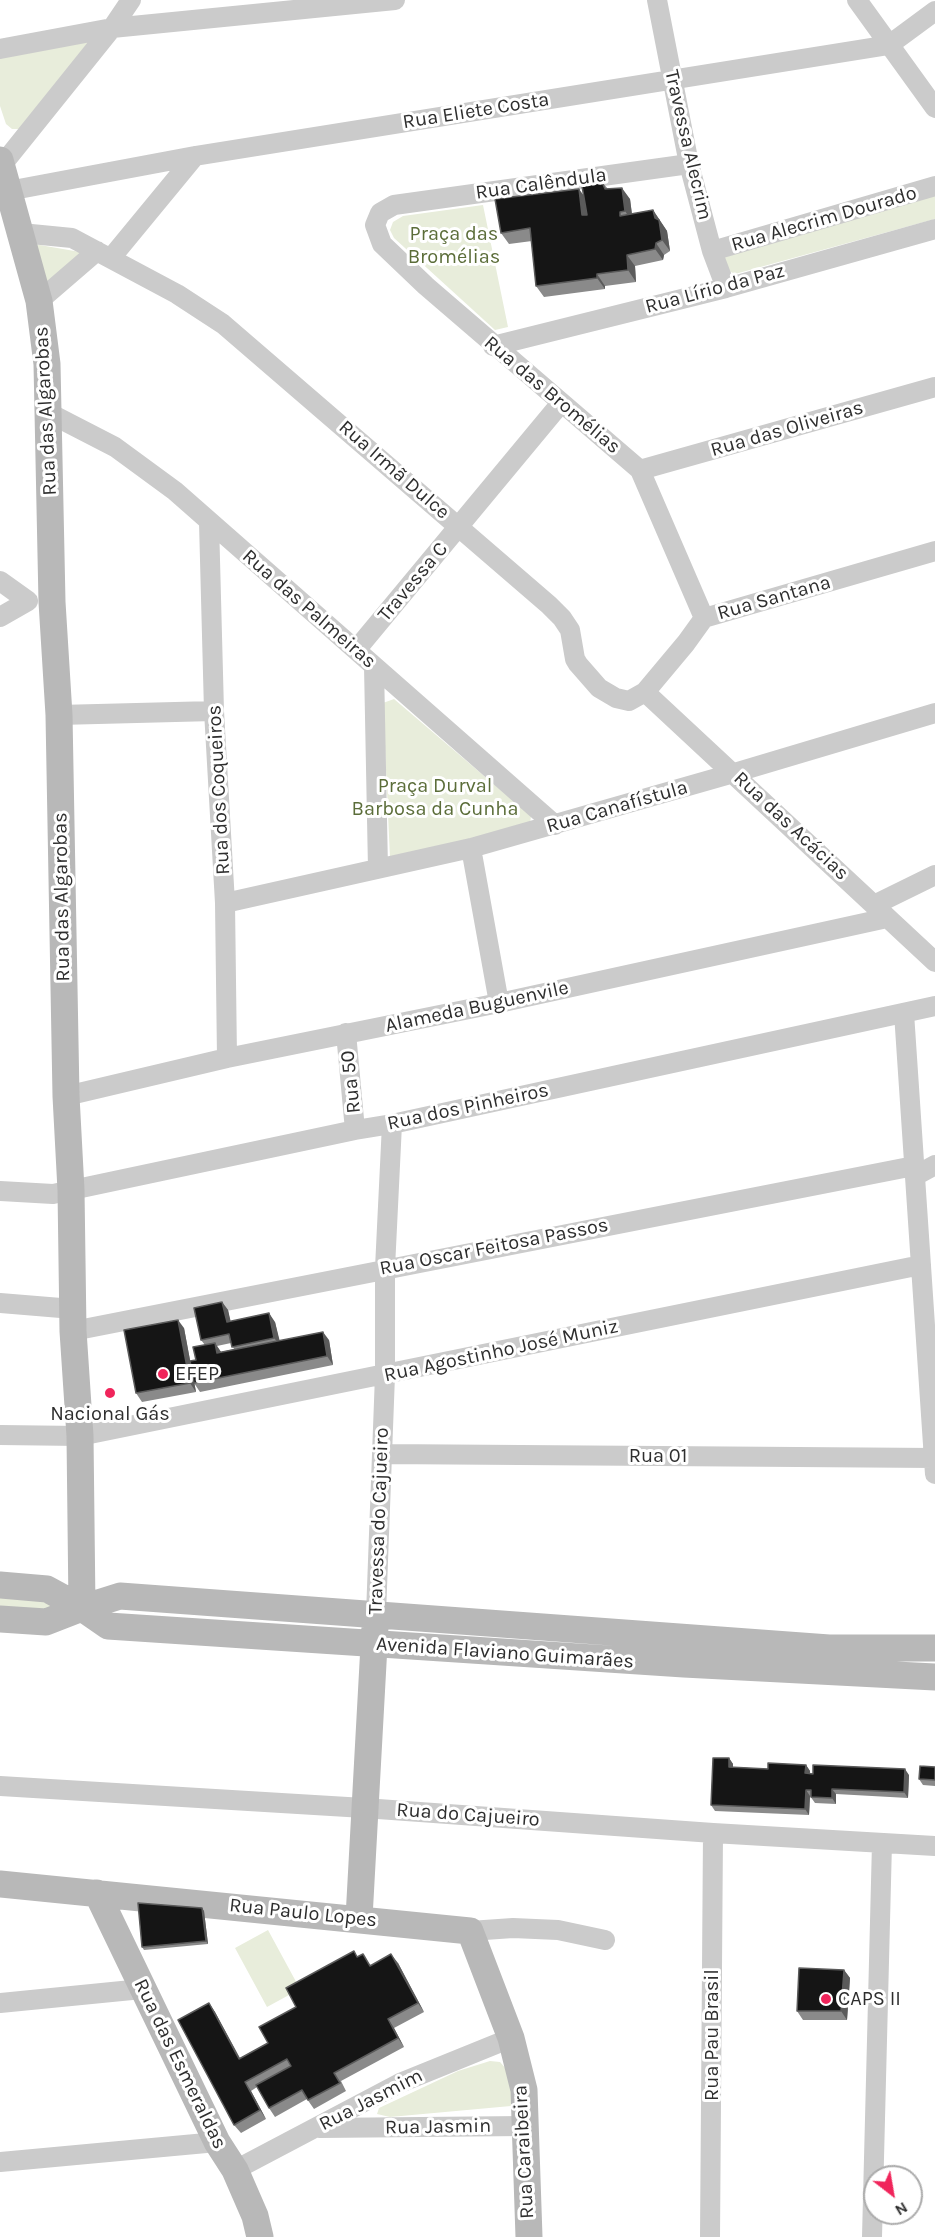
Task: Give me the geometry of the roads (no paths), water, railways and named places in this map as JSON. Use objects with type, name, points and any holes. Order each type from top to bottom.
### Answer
[{"type":"street","points":[[2,179],[131,0]]},
{"type":"street","points":[[0,49],[112,28],[395,0]]},
{"type":"street","name":"Travessa Alecrim","points":[[657,0],[689,164],[712,251],[726,288]]},
{"type":"street","points":[[856,0],[935,108]]},
{"type":"street","name":"Rua Eliete Costa","points":[[2,179],[195,156],[889,45],[935,11]]},
{"type":"street","points":[[39,301],[104,254],[195,156]]},
{"type":"street","name":"Rua Calêndula","points":[[394,205],[689,164]]},
{"type":"street","name":"Rua das Algarobas","points":[[2,179],[21,233],[39,301],[47,364],[49,413],[40,602],[59,715],[66,1096],[71,1190],[73,1320],[80,1436],[82,1608]]},
{"type":"street","name":"Rua Alecrim Dourado","points":[[712,251],[935,186]]},
{"type":"street","name":"Rua das Bromélias","points":[[394,205],[380,213],[375,225],[382,244],[493,346],[640,470],[704,618]]},
{"type":"street","name":"Rua Lírio da Paz","points":[[493,346],[726,288],[935,229]]},
{"type":"street","name":"Rua Irmã Dulce","points":[[21,233],[72,238],[198,306],[223,324],[460,526],[562,618],[570,630],[575,659],[599,688],[616,698],[628,701],[645,692]]},
{"type":"street","name":"Rua das Oliveiras","points":[[640,470],[935,387]]},
{"type":"street","name":"Travessa C","points":[[356,650],[561,403]]},
{"type":"street","name":"Rua das Palmeiras","points":[[49,413],[115,447],[175,491],[555,825]]},
{"type":"street","name":"Rua dos Coqueiros","points":[[209,522],[214,711],[225,903],[227,1058]]},
{"type":"street","name":"Rua Santana","points":[[645,692],[704,618],[935,551]]},
{"type":"street","points":[[0,581],[40,602]]},
{"type":"street","points":[[0,617],[40,602]]},
{"type":"street","points":[[374,666],[378,869]]},
{"type":"street","name":"Rua das Acácias","points":[[645,692],[935,962]]},
{"type":"street","points":[[59,715],[214,711]]},
{"type":"street","name":"Rua Canafístula","points":[[225,903],[471,848],[734,774],[935,713]]},
{"type":"street","points":[[471,848],[499,1003]]},
{"type":"street","name":"Alameda Buguenvile","points":[[66,1096],[227,1058],[499,1003],[881,911],[935,875]]},
{"type":"street","name":"Rua dos Pinheiros","points":[[0,1191],[53,1194],[392,1124],[935,1005]]},
{"type":"street","points":[[904,1013],[921,1265],[930,1327],[934,1454]]},
{"type":"street","name":"Rua 50","points":[[346,1034],[356,1130]]},
{"type":"street","name":"Travessa do Cajueiro","points":[[359,1918],[376,1614],[385,1375],[385,1268],[392,1124]]},
{"type":"street","name":"Rua Oscar Feitosa Passos","points":[[0,1304],[73,1320],[385,1268],[935,1166]]},
{"type":"street","name":"Rua Agostinho José Muniz","points":[[0,1435],[80,1436],[921,1265]]},
{"type":"street","name":"Rua 01","points":[[382,1454],[934,1454]]},
{"type":"street","name":"Avenida Flaviano Guimarães","points":[[0,1585],[47,1589],[82,1608],[108,1626],[674,1664],[935,1677]]},
{"type":"street","name":"Avenida Flaviano Guimarães","points":[[0,1619],[46,1622],[120,1596],[829,1648],[935,1648]]},
{"type":"street","name":"Rua do Cajueiro","points":[[0,1786],[935,1846]]},
{"type":"street","name":"Rua Pau Brasil","points":[[710,2237],[713,1833]]},
{"type":"street","points":[[872,2237],[882,1843]]},
{"type":"street","name":"Rua Paulo Lopes","points":[[0,1884],[359,1918],[470,1931],[558,1930],[605,1940]]},
{"type":"street","name":"Rua das Esmeraldas","points":[[97,1893],[217,2142],[235,2170],[255,2216],[260,2237]]},
{"type":"street","name":"Rua Caraibeira","points":[[470,1931],[511,2038],[524,2090],[529,2237]]},
{"type":"street","points":[[0,2003],[142,1989]]},
{"type":"street","name":"Rua Jasmim","points":[[235,2170],[317,2128],[359,2103],[511,2038]]},
{"type":"street","name":"Rua Jasmin","points":[[317,2128],[524,2126]]},
{"type":"street","points":[[0,2162],[217,2142]]},
{"type":"place","name":"EFEP","points":[[163,1374]]},
{"type":"place","name":"Nacional Gás","points":[[110,1393]]},
{"type":"place","name":"CAPS II","points":[[826,1999]]},
{"type":"park label","name":"Praça das Bromélias","points":[[454,246]]},
{"type":"park label","name":"Praça Durval Barbosa da Cunha","points":[[435,798]]}]
